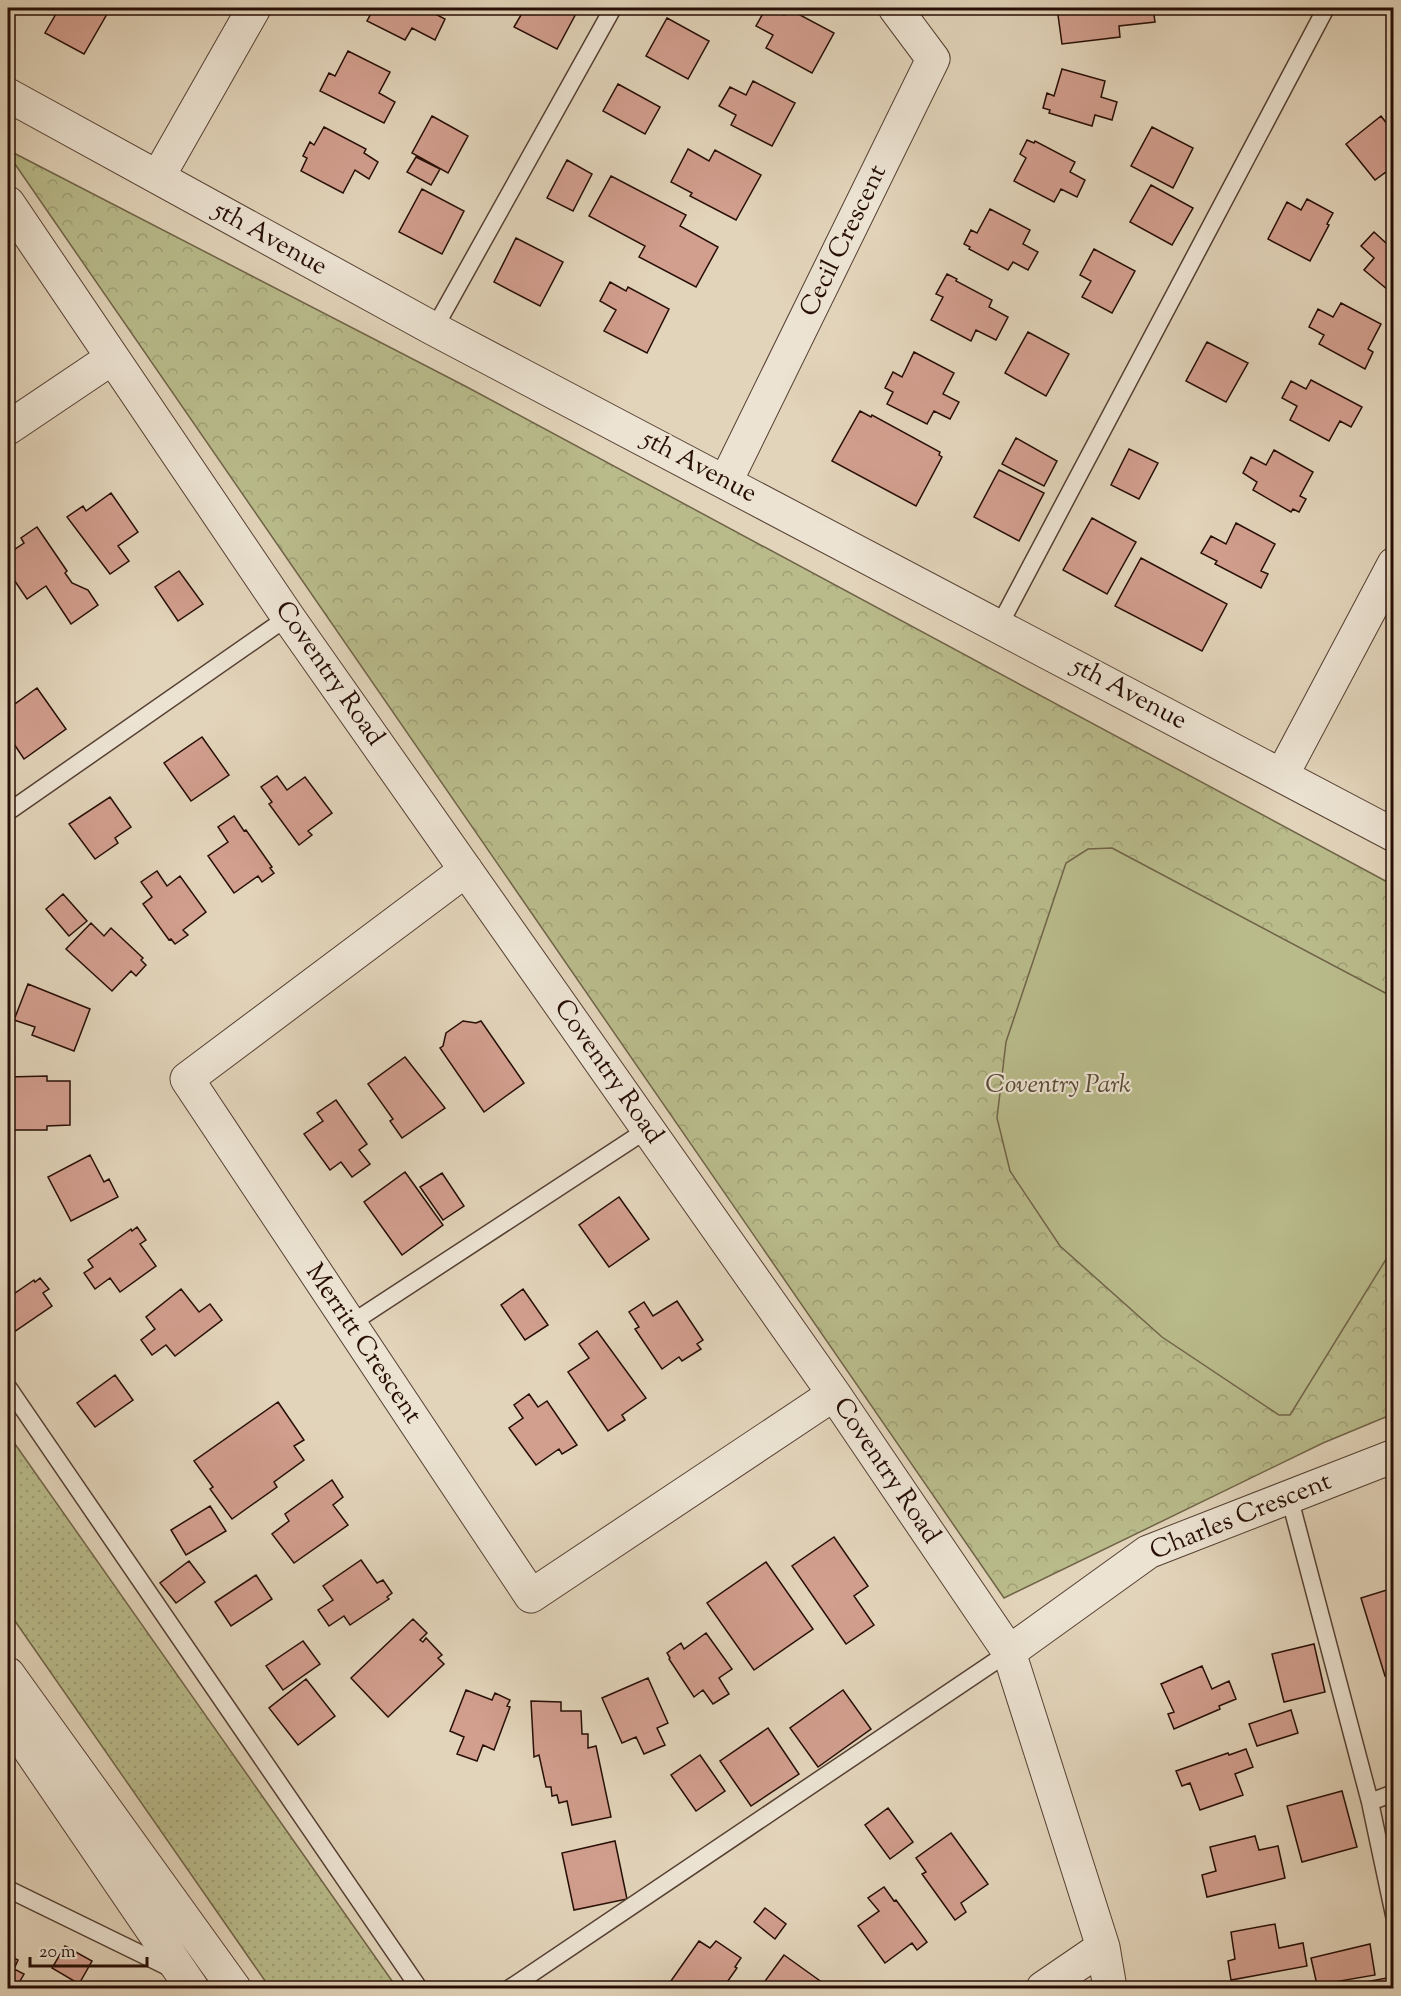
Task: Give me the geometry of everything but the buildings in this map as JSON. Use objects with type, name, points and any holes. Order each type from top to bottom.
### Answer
[{"type":"street","points":[[158,177],[254,8]]},
{"type":"street","name":"Cecil Crescent","points":[[726,481],[933,59],[895,8]]},
{"type":"street","name":"5th Avenue","points":[[8,95],[434,329],[1394,835]]},
{"type":"street","name":"Coventry Road","points":[[8,203],[288,617],[834,1394],[1008,1652],[1103,1947],[1110,1989]]},
{"type":"street","points":[[8,428],[112,357]]},
{"type":"street","points":[[1282,775],[1394,564]]},
{"type":"street","name":"Merritt Crescent","points":[[466,870],[187,1079],[531,1596],[834,1394]]},
{"type":"street","name":"Charles Crescent","points":[[1008,1652],[1148,1552],[1394,1456]]},
{"type":"street","points":[[8,1674],[234,1989]]},
{"type":"street","points":[[8,1718],[188,1982]]},
{"type":"street","points":[[1043,1989],[1103,1947]]},
{"type":"lane","points":[[434,329],[613,8]]},
{"type":"lane","points":[[999,626],[1326,8]]},
{"type":"lane","points":[[8,812],[288,617]]},
{"type":"lane","points":[[350,1324],[648,1129]]},
{"type":"lane","points":[[8,1387],[419,1989]]},
{"type":"lane","points":[[1289,1496],[1370,1802],[1394,1915]]},
{"type":"lane","points":[[510,1989],[1008,1652]]},
{"type":"lane","points":[[1370,1802],[1394,1793]]},
{"type":"lane","points":[[8,1889],[188,1982]]},
{"type":"green space","name":"Coventry Park","points":[[8,150],[465,386],[1393,885],[1393,1414],[1323,1443],[1004,1598],[8,154]]},
{"type":"green space","points":[[1112,848],[1393,997],[1393,1248],[1290,1415],[1279,1415],[1162,1337],[1060,1246],[1010,1171],[997,1118],[1006,1042],[1066,863],[1088,849]]},
{"type":"green space","points":[[8,1434],[397,1988],[270,1988],[8,1611]]}]
